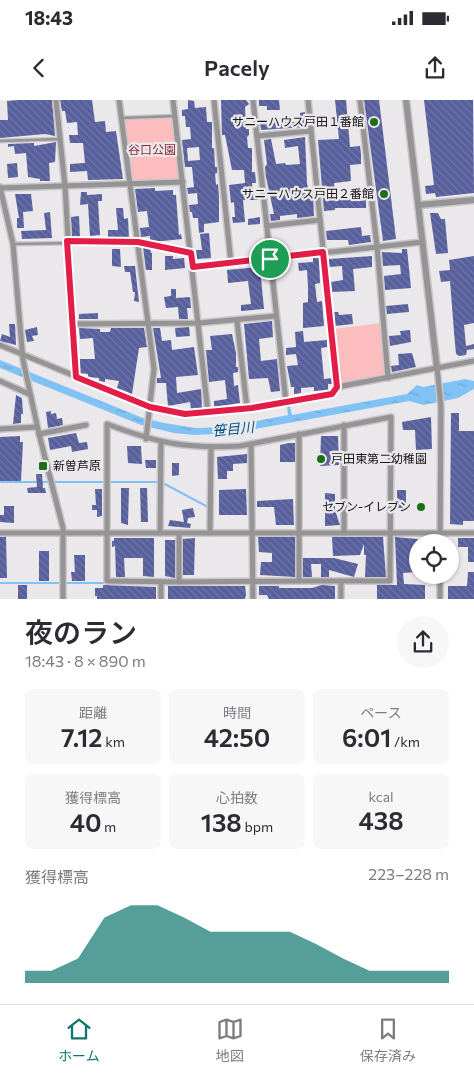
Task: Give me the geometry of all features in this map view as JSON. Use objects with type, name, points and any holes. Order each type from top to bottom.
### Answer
[{"type":"street","points":[[56,100],[65,186],[76,377]]},
{"type":"street","points":[[119,100],[154,369],[146,438]]},
{"type":"street","points":[[172,100],[193,267],[208,413]]},
{"type":"street","points":[[214,100],[231,263]]},
{"type":"street","points":[[253,100],[286,402]]},
{"type":"street","points":[[0,345],[22,357],[150,408],[185,414],[247,408],[332,394],[337,387],[308,100]]},
{"type":"street","points":[[360,100],[378,246],[388,378]]},
{"type":"street","points":[[406,100],[439,377],[441,405],[440,532]]},
{"type":"street","points":[[257,136],[311,130]]},
{"type":"street","points":[[63,599],[63,532],[22,357],[13,244],[0,188],[130,182],[183,182]]},
{"type":"street","points":[[419,205],[474,200]]},
{"type":"street","points":[[266,226],[320,220]]},
{"type":"street","points":[[193,267],[423,242]]},
{"type":"street","points":[[72,324],[237,321],[276,316]]},
{"type":"street","points":[[237,321],[247,408]]},
{"type":"street","points":[[337,387],[474,361]]},
{"type":"street","points":[[0,381],[29,392]]},
{"type":"street","points":[[391,417],[390,581],[107,581],[107,424],[161,443],[211,447],[251,444],[391,417]]},
{"type":"street","points":[[39,434],[86,425]]},
{"type":"street","points":[[344,425],[344,532]]},
{"type":"street","points":[[0,429],[37,427]]},
{"type":"street","points":[[299,434],[299,581]]},
{"type":"street","points":[[160,533],[161,443]]},
{"type":"street","points":[[251,444],[253,599]]},
{"type":"street","points":[[210,533],[211,447]]},
{"type":"street","points":[[0,533],[474,532]]},
{"type":"street","points":[[179,582],[180,533]]},
{"type":"street","points":[[341,581],[341,599]]},
{"type":"street","points":[[161,582],[161,599]]},
{"type":"street","points":[[440,584],[440,599]]},
{"type":"lane","points":[[121,118],[174,116]]},
{"type":"lane","points":[[0,141],[60,139]]},
{"type":"lane","points":[[13,244],[67,241],[138,242],[191,253]]},
{"type":"green space","name":"谷口公園","points":[[173,118],[181,180],[132,180],[124,120]]},
{"type":"green space","points":[[382,323],[386,376],[339,385],[333,329]]},
{"type":"water","name":"笹目川","points":[[0,360],[143,418],[196,428],[225,427],[288,415],[287,406],[290,406],[292,415],[407,394],[417,385],[423,387],[465,379],[474,381],[474,389],[458,398],[424,405],[409,401],[233,433],[194,435],[174,433],[141,425],[0,368]]},
{"type":"building","points":[[52,100],[55,136],[45,134],[0,138],[0,120],[8,120],[7,101]]},
{"type":"building","points":[[60,100],[92,100],[95,122],[105,121],[106,132],[116,131],[123,179],[88,180],[87,171],[70,172],[70,164],[85,163],[83,143],[70,143],[69,135],[78,135],[77,122],[67,123],[65,111],[62,111]]},
{"type":"building","points":[[188,100],[194,101],[195,108],[206,107],[207,122],[212,122],[212,148],[214,148],[215,167],[217,167],[217,173],[215,174],[216,185],[218,184],[219,222],[204,224],[204,232],[199,233],[198,218],[193,218],[189,205],[198,204],[197,193],[188,194],[187,188],[194,187],[192,167],[185,167],[182,140],[191,139],[190,127],[186,127],[185,116],[182,116],[182,110],[188,109]],"holes":[[[199,147],[200,160],[188,161],[187,148]]]},
{"type":"building","points":[[221,100],[246,100],[249,104],[245,107],[246,129],[249,129],[247,137],[248,148],[252,148],[252,172],[255,172],[256,183],[252,183],[253,195],[258,195],[258,200],[243,200],[245,222],[233,223],[232,217],[235,217],[234,202],[231,203],[229,185],[245,183],[244,170],[232,170],[225,135],[222,135]]},
{"type":"building","points":[[259,100],[279,100],[280,110],[267,110],[267,106],[259,106]]},
{"type":"building","points":[[335,100],[346,100],[350,147],[360,146],[361,154],[361,164],[350,165],[351,181],[334,183],[336,198],[340,197],[341,200],[366,199],[366,208],[335,208],[335,210],[324,211],[318,140],[339,139]]},
{"type":"building","name":"サニーハウス戸田２番館","points":[[364,100],[379,100],[396,239],[383,241]]},
{"type":"building","points":[[424,100],[473,100],[474,193],[436,197],[435,193],[426,194],[425,186],[434,185]]},
{"type":"building","points":[[305,112],[306,127],[261,130],[260,122],[300,122],[300,113]]},
{"type":"building","points":[[305,137],[307,183],[309,194],[313,194],[314,216],[297,218],[297,214],[280,216],[280,220],[271,221],[270,214],[274,214],[266,177],[265,167],[267,164],[264,140],[271,139],[276,164],[300,164],[298,146],[285,148],[284,140]]},
{"type":"building","points":[[56,142],[55,162],[49,163],[50,181],[40,181],[40,179],[28,177],[26,153],[15,154],[14,146],[8,147],[8,144],[34,143],[34,146]]},
{"type":"building","points":[[17,163],[18,177],[8,178],[7,164]]},
{"type":"building","points":[[155,188],[155,191],[173,190],[173,195],[176,195],[179,235],[181,234],[182,239],[153,242],[150,241],[150,236],[141,237],[140,228],[149,227],[147,211],[138,212],[135,189]]},
{"type":"building","points":[[81,192],[87,192],[87,195],[102,194],[102,201],[98,201],[100,235],[90,236],[88,204],[80,205]]},
{"type":"building","points":[[15,194],[31,194],[33,211],[23,212],[24,228],[17,228],[17,218],[19,218]]},
{"type":"building","points":[[116,208],[123,208],[124,219],[128,218],[129,238],[108,238],[108,230],[118,230]]},
{"type":"building","points":[[50,212],[52,238],[22,239],[21,231],[46,230],[44,213]]},
{"type":"building","points":[[430,213],[438,213],[441,219],[445,219],[448,253],[436,254]]},
{"type":"building","points":[[79,216],[80,237],[72,237],[71,217]]},
{"type":"building","points":[[260,217],[260,224],[248,225],[248,219]]},
{"type":"building","points":[[361,227],[362,236],[370,235],[371,242],[349,245],[348,240],[327,240],[326,231]]},
{"type":"building","points":[[209,233],[211,258],[197,259],[196,250],[202,250],[200,234]]},
{"type":"building","points":[[143,247],[150,248],[152,253],[152,270],[146,270]]},
{"type":"building","points":[[112,249],[120,249],[121,267],[112,266]]},
{"type":"building","points":[[402,249],[407,249],[411,288],[385,290],[384,276],[401,274],[400,265],[383,266],[382,252],[402,253]]},
{"type":"building","points":[[165,256],[173,256],[173,259],[184,258],[185,268],[165,270]]},
{"type":"building","points":[[372,256],[372,267],[353,269],[355,291],[332,292],[331,282],[343,280],[342,266],[329,267],[329,259]]},
{"type":"building","points":[[474,256],[474,323],[464,325],[466,346],[474,344],[474,349],[467,350],[466,355],[459,356],[456,354],[450,281],[441,282],[439,271],[450,270],[449,260]]},
{"type":"building","points":[[313,258],[319,258],[320,283],[315,284],[317,302],[322,301],[324,326],[303,328],[303,303],[308,302],[307,270],[299,271],[298,263],[313,262]]},
{"type":"building","points":[[124,266],[135,266],[139,302],[134,301],[135,292],[133,292],[130,272],[125,272]]},
{"type":"building","points":[[260,267],[264,309],[241,311],[241,305],[251,304],[248,281],[228,283],[227,270]]},
{"type":"building","points":[[171,289],[176,289],[176,298],[190,297],[191,308],[187,308],[188,319],[179,319],[178,307],[166,308],[164,297],[171,296]]},
{"type":"building","points":[[408,304],[409,312],[387,314],[386,306]]},
{"type":"building","points":[[334,312],[338,312],[339,315],[352,314],[353,324],[335,326]]},
{"type":"building","points":[[98,313],[98,319],[79,319],[79,314]]},
{"type":"building","points":[[272,321],[273,337],[259,339],[261,361],[277,359],[280,391],[271,392],[268,378],[249,379],[244,324]]},
{"type":"building","points":[[9,324],[15,324],[16,345],[0,341],[2,334],[10,337]]},
{"type":"building","points":[[37,327],[38,335],[32,336],[34,341],[27,342],[25,330]]},
{"type":"building","points":[[189,327],[190,336],[176,337],[175,328]]},
{"type":"building","points":[[79,328],[100,329],[100,332],[110,332],[111,328],[144,328],[147,347],[139,348],[132,394],[117,388],[119,381],[105,379],[105,382],[99,381],[99,378],[88,377],[88,374],[80,373],[79,359],[95,359],[93,338],[80,339]]},
{"type":"building","points":[[153,328],[160,328],[162,341],[171,340],[172,350],[194,347],[198,375],[176,377],[177,393],[201,389],[202,408],[191,409],[190,402],[168,406],[166,383],[157,383],[157,378],[161,378]]},
{"type":"building","points":[[410,330],[411,342],[390,346],[389,336],[401,335],[400,331]]},
{"type":"building","points":[[303,331],[304,342],[327,340],[327,347],[321,348],[324,379],[332,378],[332,384],[328,384],[328,390],[314,391],[314,387],[301,388],[301,393],[294,394],[294,387],[291,387],[287,366],[298,365],[296,354],[286,355],[286,348],[296,347],[295,332]]},
{"type":"building","points":[[232,334],[236,353],[236,367],[238,367],[238,372],[233,373],[234,386],[238,385],[240,403],[214,407],[214,401],[227,399],[225,380],[209,382],[206,350],[212,350],[210,336]]},
{"type":"building","points":[[412,353],[416,367],[392,372],[391,366],[399,365],[398,354]]},
{"type":"building","points":[[16,395],[22,398],[23,414],[21,414],[21,423],[13,424]]},
{"type":"building","points":[[51,411],[51,414],[56,413],[57,419],[62,418],[63,425],[48,428],[46,412]]},
{"type":"building","points":[[451,413],[459,413],[459,431],[474,431],[474,521],[463,521],[463,525],[450,524]]},
{"type":"building","points":[[431,417],[432,449],[416,450],[415,430],[403,430],[402,422]]},
{"type":"building","points":[[76,433],[79,443],[87,442],[88,449],[72,452],[71,446],[50,450],[48,438]]},
{"type":"building","points":[[20,436],[20,442],[23,442],[21,481],[0,481],[0,437]]},
{"type":"building","points":[[321,436],[338,436],[339,465],[320,466]]},
{"type":"building","points":[[295,443],[295,462],[280,462],[280,445]]},
{"type":"building","points":[[127,446],[141,446],[142,464],[128,463]]},
{"type":"building","points":[[247,454],[247,463],[233,464],[233,471],[227,471],[227,479],[218,479],[217,457]]},
{"type":"building","points":[[145,460],[156,460],[156,468],[146,468]]},
{"type":"building","points":[[172,463],[179,463],[179,475],[172,476]]},
{"type":"building","points":[[36,474],[42,474],[43,488],[45,488],[46,493],[28,493],[27,488],[37,487]]},
{"type":"building","points":[[121,488],[129,488],[128,525],[121,523]]},
{"type":"building","points":[[140,488],[147,488],[148,522],[141,522]]},
{"type":"building","points":[[95,489],[102,489],[102,516],[97,517],[97,510],[92,510],[92,505],[96,505]]},
{"type":"building","points":[[246,489],[247,515],[219,515],[219,490]]},
{"type":"building","points":[[397,490],[406,490],[406,508],[397,508]]},
{"type":"building","points":[[325,493],[335,494],[335,510],[340,525],[325,526]]},
{"type":"building","points":[[293,499],[294,525],[276,525],[274,507],[257,507],[257,501]]},
{"type":"building","points":[[4,506],[14,506],[14,523],[0,522],[0,515],[4,515]]},
{"type":"building","points":[[193,508],[195,517],[188,518],[187,523],[191,524],[190,528],[168,526],[170,520],[184,522],[182,510]]},
{"type":"building","points":[[0,537],[6,537],[7,578],[0,578]]},
{"type":"building","points":[[258,537],[295,537],[295,577],[260,575],[261,562],[272,562],[272,553],[259,552]]},
{"type":"building","points":[[332,537],[383,537],[386,577],[365,577],[366,555],[364,555],[364,544],[360,555],[333,556]]},
{"type":"building","points":[[395,537],[409,538],[409,573],[403,573],[404,584],[425,585],[425,599],[377,599],[377,585],[397,585]]},
{"type":"building","points":[[114,538],[154,538],[154,577],[143,576],[143,558],[124,558],[125,577],[116,577],[115,546],[112,547]]},
{"type":"building","points":[[195,538],[194,575],[183,575],[183,539]]},
{"type":"building","points":[[459,538],[474,538],[474,562],[468,562],[468,547],[459,547]]},
{"type":"building","points":[[165,540],[175,540],[175,578],[165,576]]},
{"type":"building","points":[[39,551],[49,551],[49,581],[39,581]]},
{"type":"building","points":[[74,555],[85,555],[85,581],[72,581],[71,572],[75,572]]},
{"type":"building","points":[[303,558],[334,558],[358,564],[354,577],[329,570],[329,577],[321,577],[321,564],[311,564],[312,577],[303,577]]},
{"type":"building","points":[[468,572],[474,572],[474,599],[448,599],[448,586],[467,586]]},
{"type":"building","points":[[18,585],[27,585],[27,599],[18,599]]},
{"type":"building","points":[[103,585],[156,587],[156,599],[97,599],[95,588],[103,588]]},
{"type":"building","points":[[322,585],[335,586],[335,599],[269,599],[267,595],[259,595],[259,586],[312,588]]},
{"type":"building","points":[[168,586],[245,586],[246,594],[245,599],[168,599]]},
{"type":"waterway","points":[[0,482],[161,482],[208,507]]},
{"type":"waterway","points":[[0,583],[104,583]]},
{"type":"place","name":"サニーハウス戸田１番館","points":[[374,122]]},
{"type":"place","name":"サニーハウス戸田２番館","points":[[384,194]]},
{"type":"place","name":"戸田東第二幼稚園","points":[[321,459]]},
{"type":"place","name":"新曽芦原","points":[[43,466]]},
{"type":"place","name":"セブン-イレブン","points":[[421,507]]},
{"type":"route","points":[[67,241],[138,242],[191,253],[193,267],[270,259],[323,252],[337,387],[332,394],[252,408],[185,414],[150,407],[76,377],[67,241]]}]
